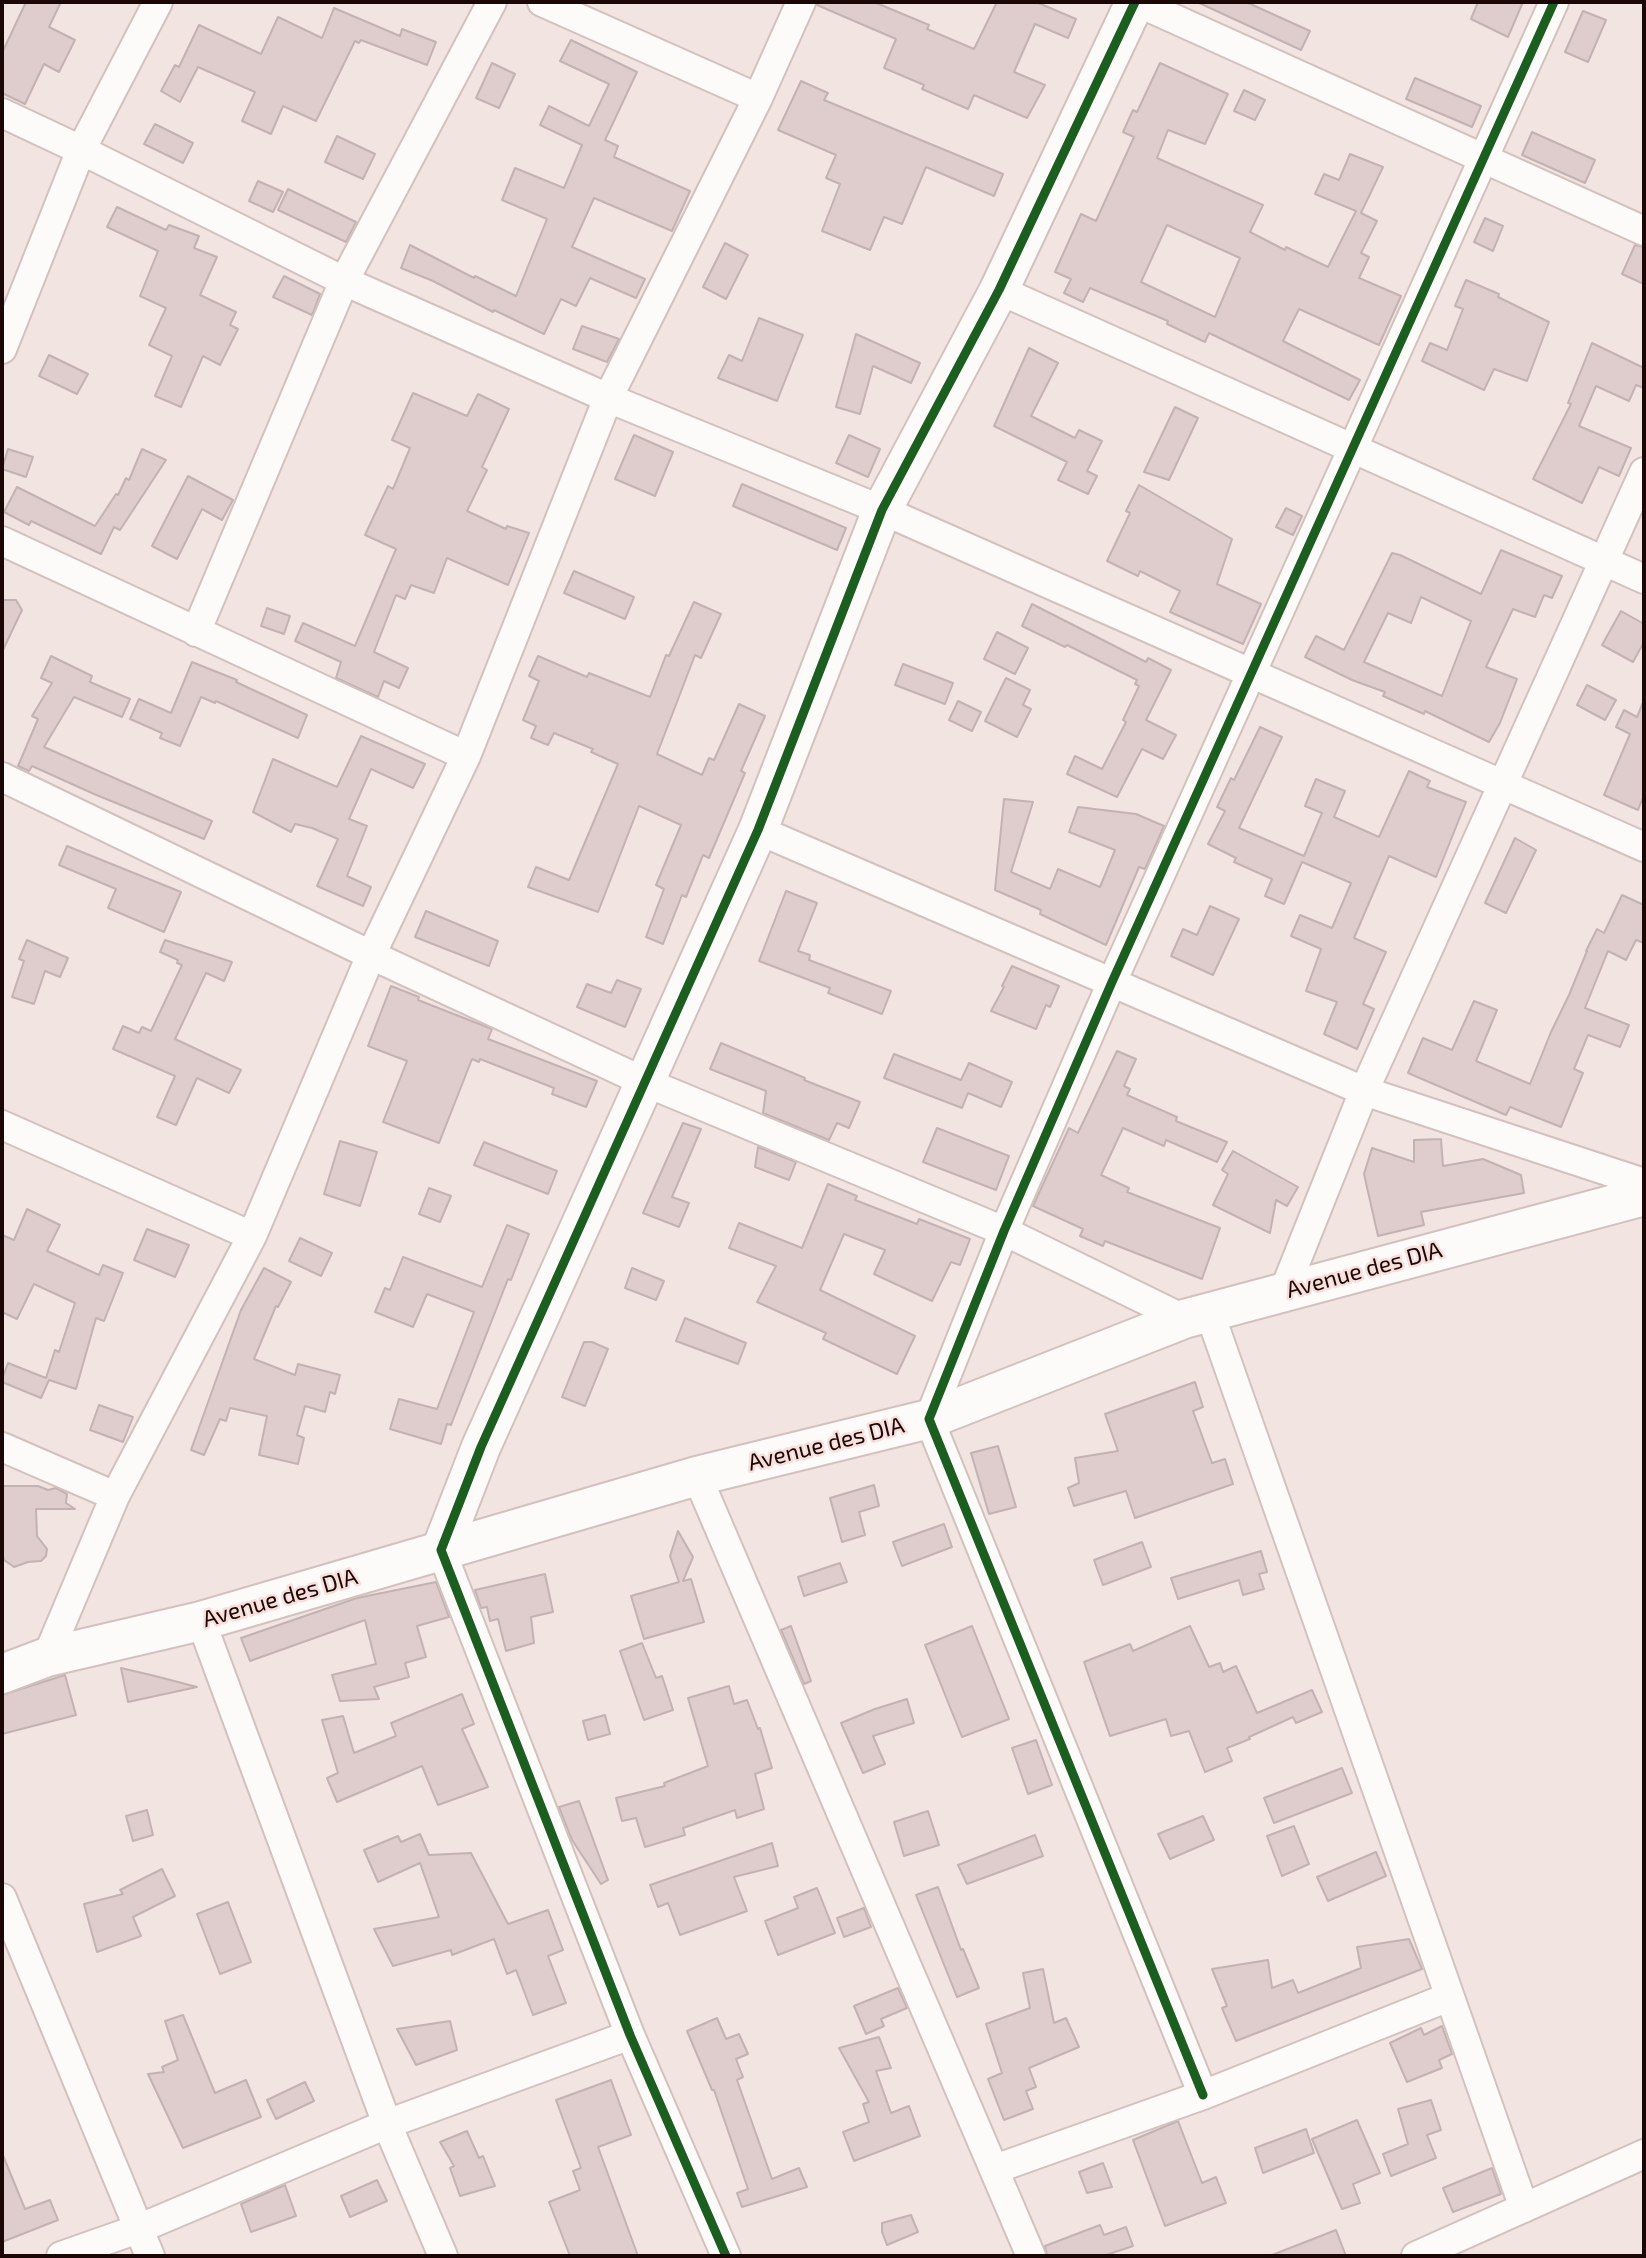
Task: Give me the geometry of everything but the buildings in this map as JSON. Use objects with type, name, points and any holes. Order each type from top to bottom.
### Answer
[{"type":"street","points":[[2,349],[81,150],[158,2]]},
{"type":"street","points":[[196,632],[344,281],[492,2]]},
{"type":"street","points":[[542,2],[758,98]]},
{"type":"street","points":[[47,1657],[114,1496],[252,1236],[371,955],[466,756],[608,398],[758,98],[800,2]]},
{"type":"street","points":[[726,2256],[630,2035],[441,1550],[481,1447],[758,830],[882,510],[999,290],[1136,2],[1644,231]]},
{"type":"street","points":[[1203,2095],[929,1419],[1004,1231],[1112,982],[1554,2]]},
{"type":"street","points":[[2,113],[344,281],[608,398],[882,510],[1644,847]]},
{"type":"street","points":[[999,290],[1644,579]]},
{"type":"street","points":[[1284,1291],[1364,1090],[1644,472]]},
{"type":"street","points":[[2,541],[466,756]]},
{"type":"street","points":[[2,777],[371,955],[645,1082],[1004,1231],[1196,1315],[1449,1997],[1524,2208]]},
{"type":"street","points":[[758,830],[1364,1090],[1644,1183]]},
{"type":"street","points":[[2,1125],[252,1236]]},
{"type":"street","name":"Avenue des DIA","points":[[2,1674],[47,1657],[201,1621],[698,1476],[929,1419],[1196,1315],[1644,1196]]},
{"type":"street","points":[[2,1447],[114,1496]]},
{"type":"street","points":[[698,1476],[1031,2256]]},
{"type":"street","points":[[201,1621],[387,2124],[443,2256]]},
{"type":"street","points":[[2,1898],[150,2256]]},
{"type":"street","points":[[995,2169],[1203,2095],[1449,1997]]},
{"type":"street","points":[[61,2256],[138,2229],[387,2124],[630,2035]]},
{"type":"street","points":[[1416,2256],[1644,2154]]},
{"type":"cycle path","points":[[726,2256],[630,2035],[441,1550],[481,1447],[758,830],[882,510],[999,290],[1135,2]]},
{"type":"cycle path","points":[[1203,2095],[929,1419],[1004,1231],[1112,982],[1554,2]]}]
